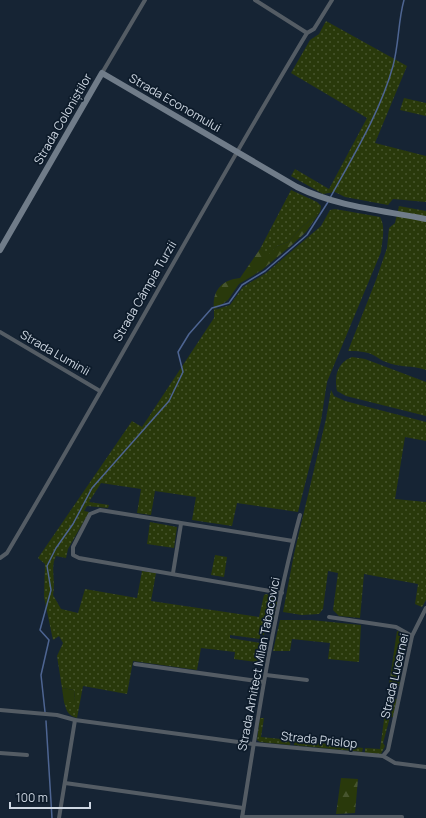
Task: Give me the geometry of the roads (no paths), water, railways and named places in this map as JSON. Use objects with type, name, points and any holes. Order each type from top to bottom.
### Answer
[{"type":"street","name":"Strada Coloniștilor","points":[[0,250],[145,0]]},
{"type":"street","points":[[255,0],[307,33]]},
{"type":"street","name":"Strada Câmpia Turzii","points":[[0,558],[7,553],[236,151],[307,33],[314,29],[332,0]]},
{"type":"street","name":"Strada Economului","points":[[102,73],[297,188],[333,202],[426,219]]},
{"type":"street","name":"Strada Luminii","points":[[0,332],[100,391]]},
{"type":"street","points":[[282,593],[79,558],[73,555],[72,547],[90,514],[97,510],[293,541]]},
{"type":"street","name":"Strada Arhitect Milan Tabacovici","points":[[242,817],[264,682],[293,541],[300,515]]},
{"type":"street","points":[[173,573],[181,524]]},
{"type":"street","name":"Strada Lucernei","points":[[383,756],[388,750],[412,636],[426,608]]},
{"type":"street","points":[[329,617],[396,627],[412,636]]},
{"type":"street","points":[[135,664],[264,682]]},
{"type":"street","points":[[266,675],[307,680]]},
{"type":"street","name":"Strada Prislop","points":[[0,710],[57,715],[75,720],[253,744],[383,756],[394,763],[426,767]]},
{"type":"street","points":[[59,818],[75,720]]},
{"type":"street","points":[[0,753],[27,755]]},
{"type":"street","points":[[65,783],[243,808]]},
{"type":"street","points":[[242,817],[402,817]]},
{"type":"waterway","points":[[330,198],[365,134],[388,83],[395,58],[404,0]]},
{"type":"waterway","points":[[45,712],[41,675],[49,640],[40,630],[51,590],[47,566],[56,548],[73,524],[92,488],[169,401],[183,372],[178,352],[189,334],[212,308],[229,303],[242,285],[265,271],[307,235],[328,202]]},
{"type":"waterway","points":[[46,721],[52,818]]}]
